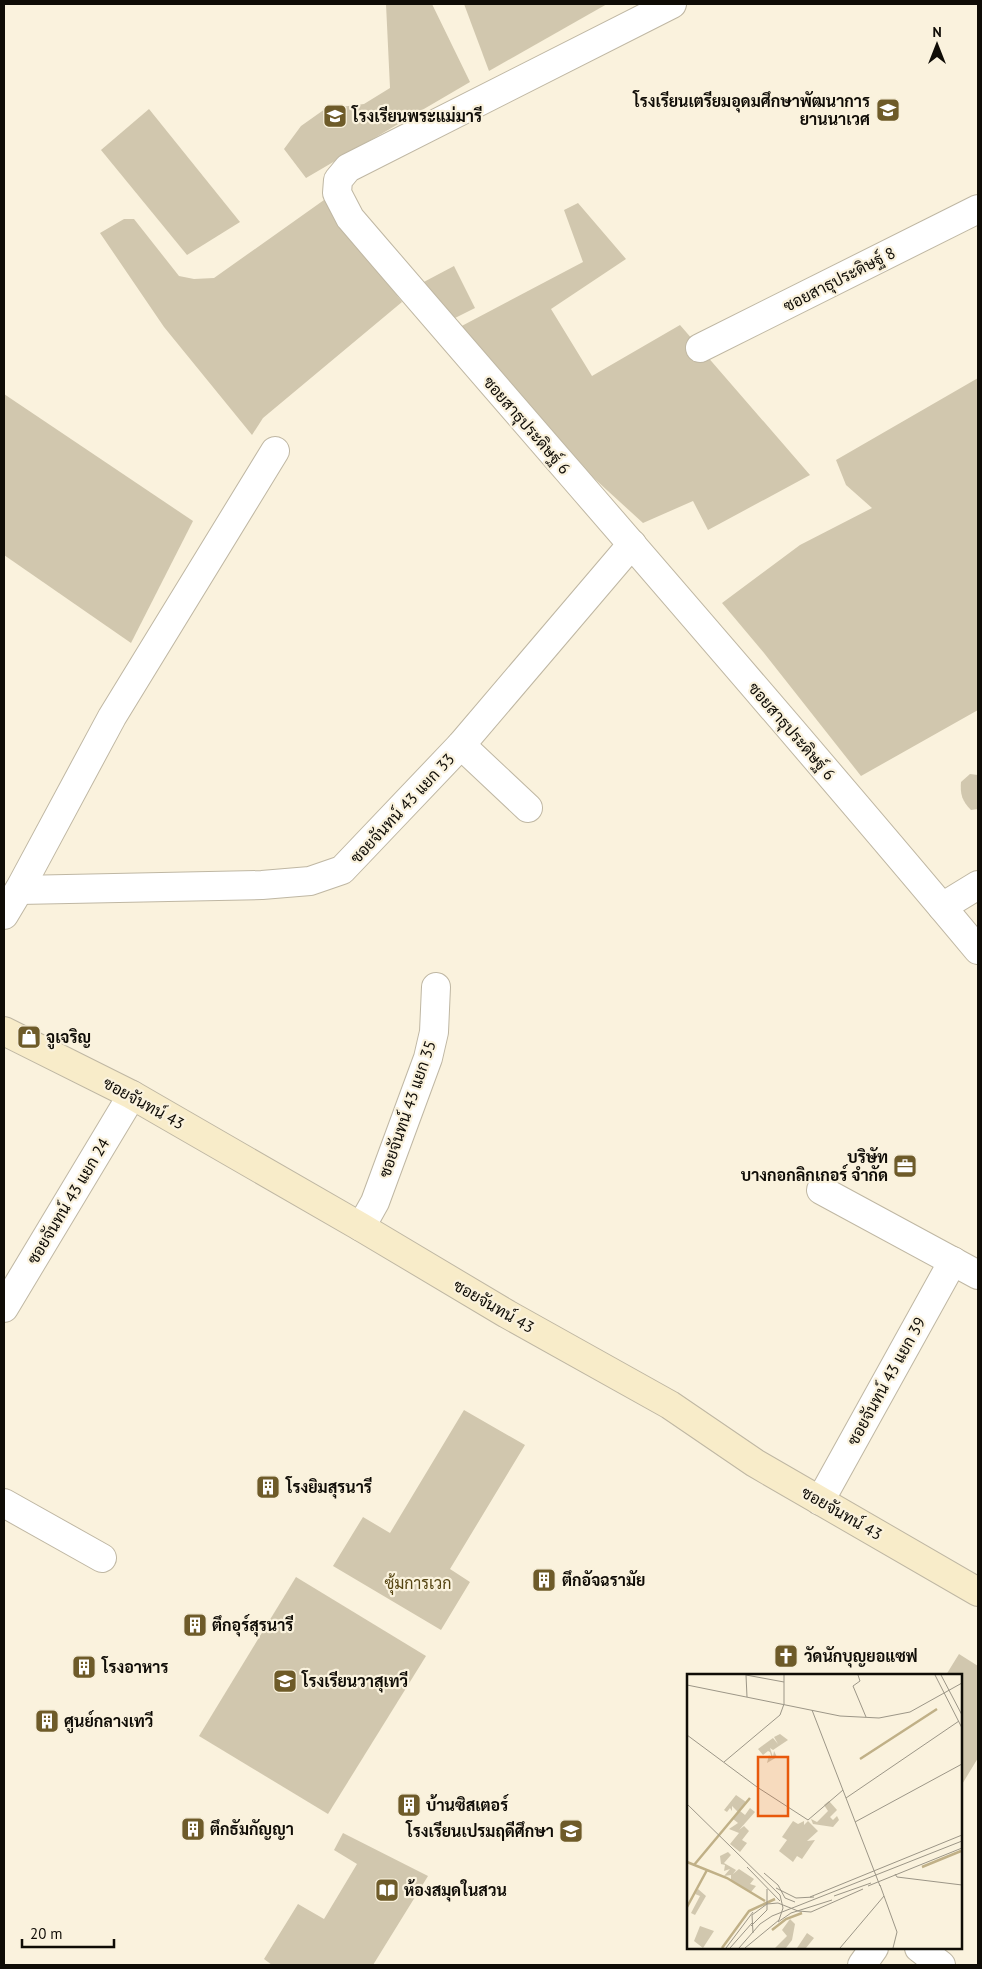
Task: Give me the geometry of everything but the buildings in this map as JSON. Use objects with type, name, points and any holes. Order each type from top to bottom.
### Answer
[{"type":"street","name":"ซอยสาธุประดิษฐ์ 6","points":[[672,4],[348,168],[338,180],[337,193],[350,218],[632,544],[978,950]]},
{"type":"street","name":"ซอยสาธุประดิษฐ์ 8","points":[[700,348],[978,209]]},
{"type":"street","points":[[4,916],[20,890],[112,718],[275,452]]},
{"type":"street","name":"ซอยจันทน์ 43 แยก 33","points":[[20,890],[262,885],[310,881],[342,870],[462,745],[632,544]]},
{"type":"street","points":[[462,745],[528,808]]},
{"type":"street","points":[[942,906],[978,885]]},
{"type":"street","name":"ซอยจันทน์ 43 แยก 35","points":[[361,1227],[375,1202],[428,1058],[434,1032],[436,986]]},
{"type":"street","name":"ซอยจันทน์ 43","points":[[4,1031],[132,1095],[507,1314],[670,1405],[755,1462],[978,1592]]},
{"type":"street","name":"ซอยจันทน์ 43 แยก 24","points":[[4,1308],[132,1095]]},
{"type":"street","points":[[821,1190],[978,1275]]},
{"type":"street","name":"ซอยจันทน์ 43 แยก 39","points":[[820,1501],[953,1261]]},
{"type":"street","points":[[4,1503],[102,1558]]},
{"type":"street","points":[[862,1965],[873,1949]]},
{"type":"street","points":[[920,1949],[941,1965]]},
{"type":"green space","points":[[386,4],[432,4],[470,82],[306,178],[284,149],[301,126],[325,109],[364,104],[390,88]]},
{"type":"green space","points":[[464,4],[607,4],[489,71]]},
{"type":"green space","points":[[149,109],[240,222],[187,255],[101,150]]},
{"type":"green space","points":[[324,200],[402,302],[263,418],[252,435],[164,327],[100,233],[124,219],[134,219],[179,276],[194,279],[214,278]]},
{"type":"green space","points":[[578,203],[626,259],[551,309],[592,376],[680,325],[810,475],[708,530],[693,501],[643,523],[563,450],[456,329],[583,262],[564,210]]},
{"type":"green space","points":[[454,266],[475,308],[451,320],[420,284]]},
{"type":"green space","points":[[978,378],[978,710],[861,776],[722,603],[800,545],[872,508],[846,485],[836,460]]},
{"type":"green space","points":[[4,394],[193,521],[131,643],[4,555]]},
{"type":"green space","points":[[970,774],[978,775],[978,809],[971,810],[962,797],[961,790],[961,782]]},
{"type":"green space","name":"ซุ้มการเวก","points":[[464,1410],[525,1445],[450,1569],[470,1582],[441,1630],[333,1566],[363,1517],[390,1533]]},
{"type":"green space","points":[[296,1577],[426,1656],[328,1814],[199,1736]]},
{"type":"green space","points":[[959,1654],[978,1666],[978,1758],[962,1784],[962,1674],[947,1674]]},
{"type":"green space","points":[[343,1833],[428,1876],[373,1965],[272,1965],[264,1959],[298,1904],[324,1919],[357,1864],[334,1850]]},
{"type":"place","name":"โรงเรียนเตรียมอุดมศึกษาพัฒนาการ ยานนาเวศ","points":[[888,110]]},
{"type":"place","name":"โรงเรียนพระแม่มารี","points":[[335,116]]},
{"type":"place","name":"จูเจริญ","points":[[29,1037]]},
{"type":"place","name":"บริษัท บางกอกลิกเกอร์ จำกัด","points":[[905,1166]]},
{"type":"place","name":"โรงยิมสุรนารี","points":[[268,1487]]},
{"type":"place","name":"ตึกอัจฉรามัย","points":[[544,1580]]},
{"type":"place","name":"ตึกอุร์สุรนารี","points":[[195,1625]]},
{"type":"place","name":"วัดนักบุญยอแซฟ","points":[[786,1656]]},
{"type":"place","name":"โรงอาหาร","points":[[84,1667]]},
{"type":"place","name":"โรงเรียนวาสุเทวี","points":[[285,1681]]},
{"type":"place","name":"ศูนย์กลางเทวี","points":[[47,1721]]},
{"type":"place","name":"บ้านซิสเตอร์","points":[[409,1805]]},
{"type":"place","name":"ตึกธัมกัญญา","points":[[193,1829]]},
{"type":"place","name":"โรงเรียนเปรมฤดีศึกษา","points":[[571,1831]]},
{"type":"place","name":"ห้องสมุดในสวน","points":[[387,1890]]}]
